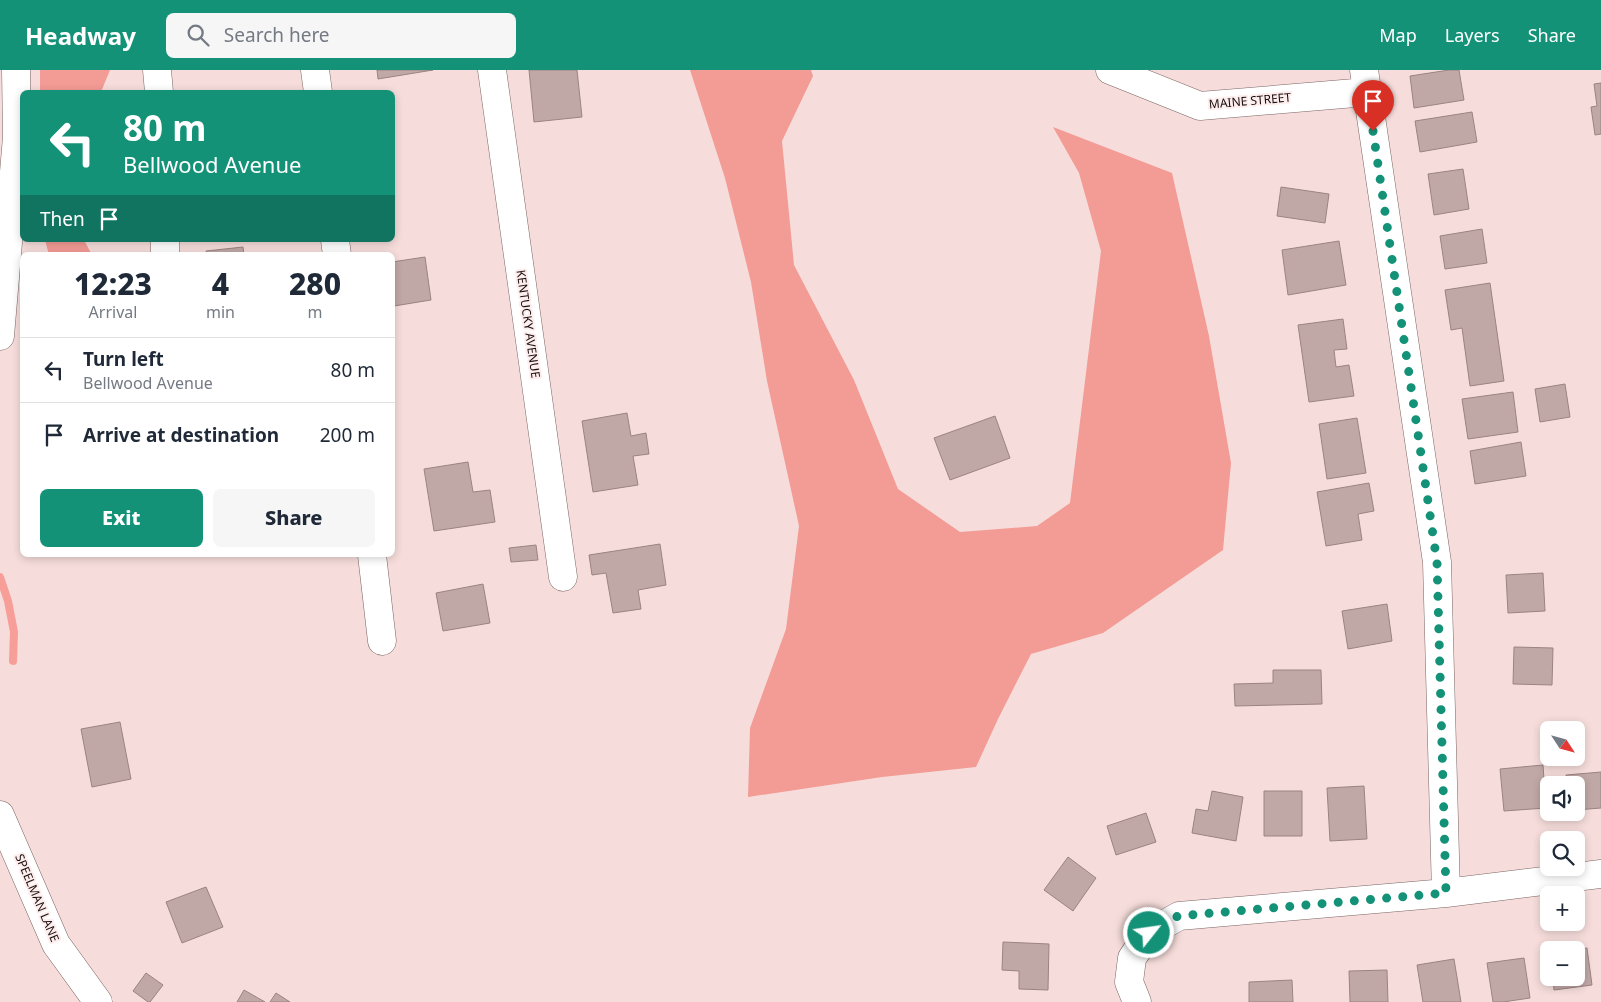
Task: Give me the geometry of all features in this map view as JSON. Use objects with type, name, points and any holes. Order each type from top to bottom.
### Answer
[{"type":"street","points":[[0,336],[17,137],[16,70]]},
{"type":"street","points":[[156,70],[159,90]]},
{"type":"street","points":[[315,70],[318,90]]},
{"type":"street","name":"KENTUCKY AVENUE","points":[[492,70],[563,578]]},
{"type":"street","name":"MAINE STREET","points":[[1110,70],[1200,106],[1366,81]]},
{"type":"street","points":[[1366,81],[1437,562],[1446,893]]},
{"type":"street","points":[[372,557],[382,641]]},
{"type":"street","name":"SPEELMAN LANE","points":[[0,815],[56,944],[98,1002]]},
{"type":"street","points":[[1137,1002],[1129,982],[1132,958],[1149,933],[1178,916],[1446,893],[1601,874]]},
{"type":"shaded area","points":[[40,70],[110,70],[102,90],[40,90]]},
{"type":"shaded area","points":[[690,70],[811,70],[813,76],[782,141],[794,265],[854,380],[898,489],[960,532],[1037,526],[1070,503],[1101,251],[1079,173],[1053,127],[1172,173],[1209,336],[1231,463],[1223,550],[1103,633],[1031,654],[976,767],[882,777],[748,797],[750,728],[786,629],[799,526],[767,381],[751,282],[725,178]]},
{"type":"shaded area","points":[[46,242],[85,242],[90,252],[48,252]]},
{"type":"building","points":[[377,70],[433,70],[378,79]]},
{"type":"building","points":[[529,70],[577,70],[582,117],[534,122]]},
{"type":"building","points":[[1459,70],[1464,100],[1414,108],[1410,76]]},
{"type":"building","points":[[1601,83],[1601,134],[1595,135],[1591,107],[1597,106],[1594,84]]},
{"type":"building","points":[[1472,112],[1477,142],[1420,152],[1415,121]]},
{"type":"building","points":[[1463,169],[1469,209],[1434,215],[1428,174]]},
{"type":"building","points":[[1281,187],[1329,194],[1325,223],[1277,216]]},
{"type":"building","points":[[1482,229],[1487,263],[1445,269],[1440,236]]},
{"type":"building","points":[[1339,241],[1346,285],[1288,295],[1282,250]]},
{"type":"building","points":[[243,247],[244,252],[206,252]]},
{"type":"building","points":[[425,257],[431,300],[395,306],[395,262]]},
{"type":"building","points":[[1490,283],[1504,381],[1470,386],[1462,328],[1451,330],[1445,290]]},
{"type":"building","points":[[1343,319],[1347,349],[1334,350],[1336,367],[1349,365],[1354,396],[1309,402],[1298,325]]},
{"type":"building","points":[[1565,384],[1570,417],[1540,422],[1535,389]]},
{"type":"building","points":[[1513,392],[1518,432],[1468,439],[1462,399]]},
{"type":"building","points":[[627,413],[631,436],[646,433],[649,454],[633,456],[638,485],[593,492],[582,421]]},
{"type":"building","points":[[995,416],[1010,458],[950,480],[934,438]]},
{"type":"building","points":[[1357,418],[1366,473],[1327,479],[1319,424]]},
{"type":"building","points":[[1521,442],[1526,476],[1475,484],[1470,451]]},
{"type":"building","points":[[468,462],[473,492],[490,490],[495,522],[434,531],[424,469]]},
{"type":"building","points":[[1369,483],[1374,511],[1358,514],[1362,540],[1326,546],[1317,492]]},
{"type":"building","points":[[660,544],[666,585],[638,590],[641,609],[613,613],[606,573],[592,575],[589,555]]},
{"type":"building","points":[[536,545],[538,560],[511,562],[509,548]]},
{"type":"building","points":[[1543,573],[1545,611],[1508,613],[1506,575]]},
{"type":"building","points":[[483,584],[490,623],[443,631],[436,593]]},
{"type":"building","points":[[1387,604],[1392,641],[1348,649],[1342,611]]},
{"type":"building","points":[[1514,647],[1553,648],[1552,685],[1513,684]]},
{"type":"building","points":[[1273,670],[1321,670],[1322,704],[1235,706],[1234,684],[1273,683]]},
{"type":"building","points":[[120,722],[131,779],[92,787],[81,729]]},
{"type":"building","points":[[1543,766],[1544,776],[1540,776],[1540,808],[1504,811],[1500,769]]},
{"type":"building","points":[[1601,772],[1601,808],[1585,809],[1585,776],[1566,775]]},
{"type":"building","points":[[1364,786],[1367,839],[1330,841],[1327,788]]},
{"type":"building","points":[[1212,791],[1243,797],[1236,841],[1192,833],[1196,809],[1208,811]]},
{"type":"building","points":[[1264,791],[1302,791],[1302,836],[1264,836]]},
{"type":"building","points":[[1146,813],[1156,842],[1116,855],[1107,826]]},
{"type":"building","points":[[1068,857],[1096,878],[1073,911],[1044,890]]},
{"type":"building","points":[[206,887],[223,927],[182,943],[166,902]]},
{"type":"building","points":[[1003,942],[1049,944],[1048,990],[1019,989],[1019,971],[1002,970]]},
{"type":"building","points":[[1585,948],[1587,948],[1592,985],[1585,986]]},
{"type":"building","points":[[1524,958],[1530,998],[1493,1002],[1487,963]]},
{"type":"building","points":[[1454,959],[1461,1002],[1423,1002],[1417,965]]},
{"type":"building","points":[[1387,970],[1388,1002],[1350,1002],[1349,971]]},
{"type":"building","points":[[146,973],[163,985],[150,1002],[133,991]]},
{"type":"building","points":[[1292,980],[1293,1002],[1249,1002],[1249,982]]},
{"type":"building","points":[[1554,986],[1584,986],[1554,990]]},
{"type":"building","points":[[244,990],[265,1002],[237,1002]]},
{"type":"building","points":[[276,993],[290,1002],[270,1002]]},
{"type":"waterway","points":[[0,577],[8,601],[14,632],[13,661]]},
{"type":"route","points":[[1149,933],[1178,916],[1446,893],[1437,562],[1373,131]]}]
